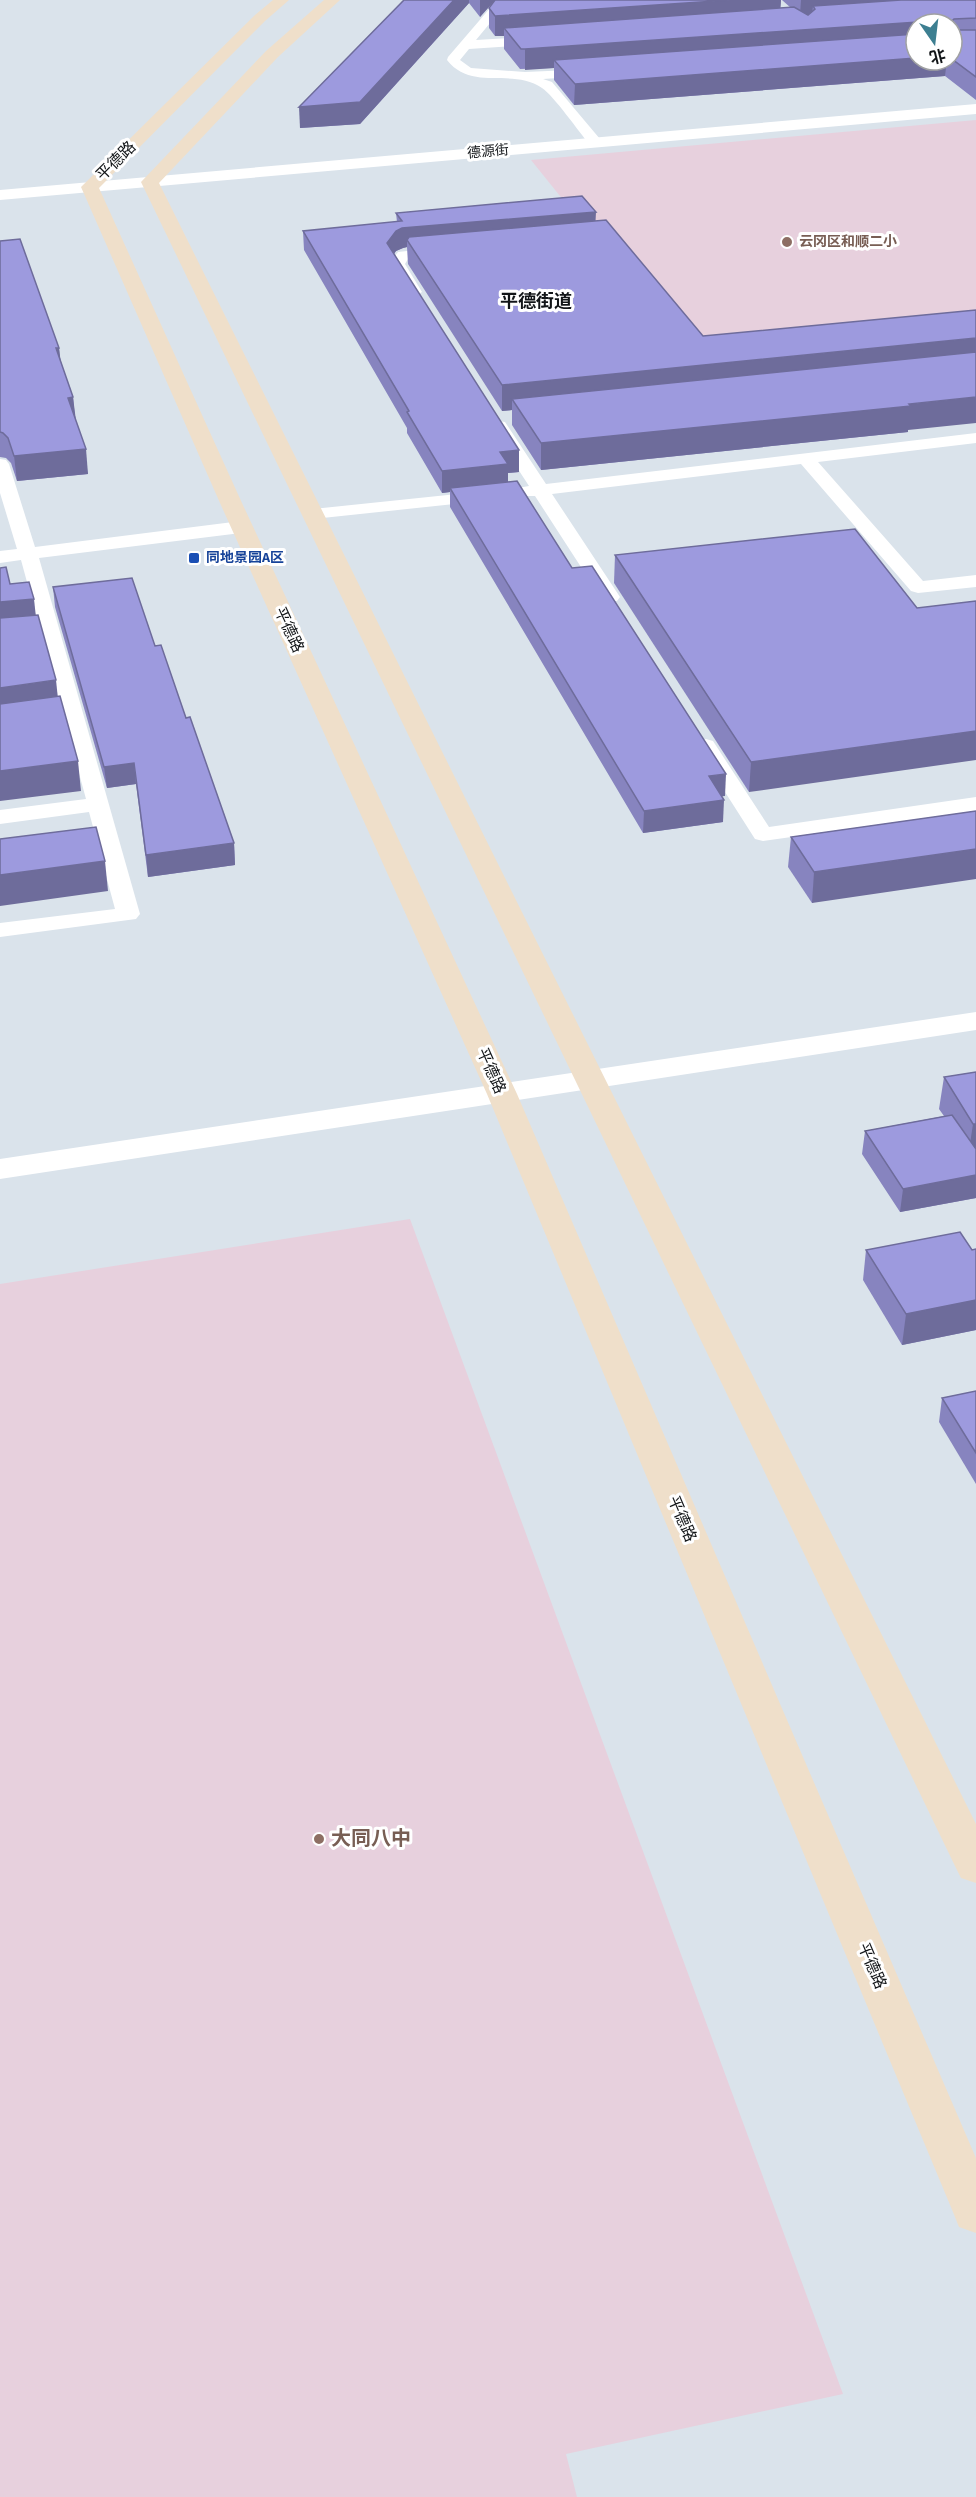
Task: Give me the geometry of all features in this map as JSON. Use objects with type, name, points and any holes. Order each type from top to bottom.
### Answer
[{"type":"main road","name":"平德路","points":[[282,0],[260,18],[90,187],[241,527],[502,1094],[976,2212]]},
{"type":"main road","points":[[333,0],[272,54],[150,182],[976,1866]]},
{"type":"street","name":"德源街","points":[[0,195],[976,108]]},
{"type":"street","points":[[0,1169],[976,1021]]},
{"type":"lane","points":[[517,9],[499,5],[453,60],[467,72],[525,76],[608,70]]},
{"type":"lane","points":[[465,45],[560,39]]},
{"type":"lane","points":[[525,76],[547,85],[596,142]]},
{"type":"lane","points":[[421,303],[397,264],[403,255],[462,250]]},
{"type":"lane","points":[[518,417],[492,414],[617,608]]},
{"type":"lane","points":[[313,514],[540,490],[976,438]]},
{"type":"lane","points":[[805,458],[918,587],[976,581]]},
{"type":"lane","points":[[0,464],[9,524],[28,554],[40,635],[73,716],[128,914],[0,930]]},
{"type":"lane","points":[[0,557],[241,527]]},
{"type":"lane","points":[[52,719],[73,716]]},
{"type":"lane","points":[[693,726],[764,834],[976,804]]},
{"type":"lane","points":[[0,817],[97,804]]},
{"type":"shaded area","name":"云冈区和顺二小","points":[[976,120],[976,324],[684,350],[531,160]]},
{"type":"shaded area","name":"大同八中","points":[[410,1219],[843,2394],[566,2454],[577,2497],[0,2497],[0,1284]]},
{"type":"building","points":[[404,0],[454,0],[360,102],[299,107]]},
{"type":"building","points":[[495,0],[730,0],[495,16],[489,8]]},
{"type":"building","points":[[901,0],[976,0],[976,18],[964,19],[964,12],[904,12],[904,23],[525,49],[521,49],[504,28],[794,7],[808,15],[815,9],[813,6]]},
{"type":"building","points":[[964,30],[976,30],[976,77],[964,68]]},
{"type":"building","points":[[904,35],[904,59],[575,84],[554,60]]},
{"type":"building","points":[[582,196],[596,212],[402,228],[396,231],[387,243],[519,450],[500,452],[508,464],[442,471],[303,231],[402,221],[396,213]]},
{"type":"building","points":[[606,220],[703,336],[976,310],[976,338],[502,385],[407,240],[409,237]]},
{"type":"building","points":[[20,239],[59,348],[56,348],[73,397],[68,398],[86,449],[14,456],[8,438],[0,432],[0,241]]},
{"type":"building","points":[[976,352],[976,397],[909,404],[911,406],[541,443],[512,399]]},
{"type":"building","points":[[517,481],[572,568],[592,566],[726,774],[709,776],[724,800],[644,811],[450,488]]},
{"type":"building","points":[[855,529],[917,608],[976,601],[976,731],[751,762],[615,555]]},
{"type":"building","points":[[6,567],[10,584],[29,582],[34,599],[0,602],[0,568]]},
{"type":"building","points":[[132,578],[155,646],[161,645],[186,718],[190,717],[234,843],[146,855],[134,763],[104,767],[53,587]]},
{"type":"building","points":[[38,615],[56,680],[0,688],[0,618]]},
{"type":"building","points":[[60,696],[78,761],[0,771],[0,704]]},
{"type":"building","points":[[976,811],[976,849],[814,872],[791,837]]},
{"type":"building","points":[[96,827],[105,861],[0,875],[0,839]]},
{"type":"building","points":[[976,1072],[976,1124],[973,1124],[944,1077]]},
{"type":"building","points":[[952,1115],[976,1149],[976,1175],[903,1189],[865,1131]]},
{"type":"building","points":[[960,1232],[972,1250],[976,1249],[976,1300],[906,1314],[866,1250]]},
{"type":"building","points":[[976,1391],[976,1453],[942,1398]]},
{"type":"place","name":"云冈区和顺二小","points":[[787,242]]},
{"type":"place","name":"同地景园A区","points":[[194,558]]},
{"type":"place","name":"大同八中","points":[[319,1839]]},
{"type":"district","name":"平德街道","points":[[536,301]]}]
